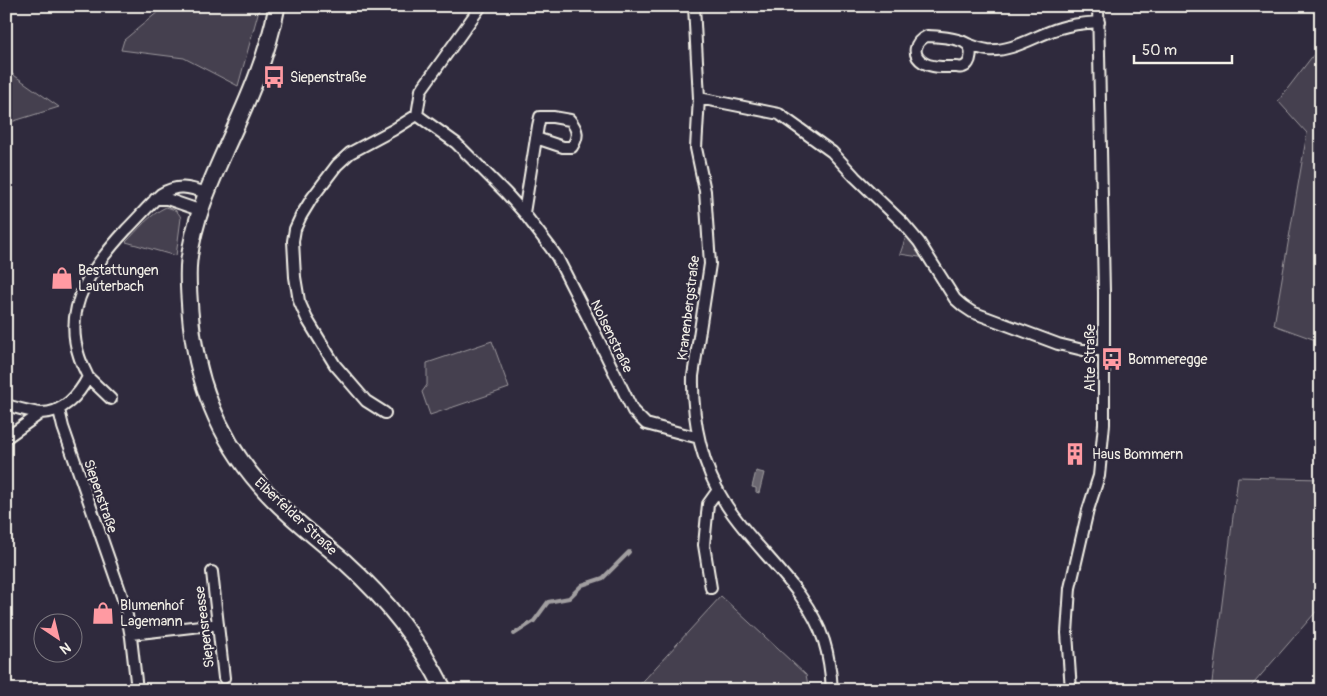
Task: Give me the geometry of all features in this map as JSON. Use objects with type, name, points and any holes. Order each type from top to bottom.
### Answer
[{"type":"main road","name":"Elberfelder Straße","points":[[277,6],[273,29],[260,72],[206,193],[190,251],[188,284],[192,337],[200,377],[226,437],[236,454],[265,490],[288,513],[373,588],[422,650],[444,690]]},
{"type":"street","points":[[385,413],[366,401],[335,365],[307,320],[299,301],[295,277],[293,241],[295,229],[300,216],[337,165],[350,153],[417,115],[421,90],[481,6]]},
{"type":"street","name":"Kranenbergstraße","points":[[694,6],[699,98],[696,148],[705,191],[710,264],[693,376],[693,407],[699,438],[706,462],[718,490],[741,525],[809,610],[824,640],[832,690]]},
{"type":"street","name":"Alte Straße","points":[[1071,690],[1067,634],[1070,588],[1088,510],[1099,476],[1104,424],[1098,6]]},
{"type":"street","points":[[965,43],[968,46],[970,58],[963,67],[923,63],[916,50],[916,45],[927,36],[946,38],[965,43],[987,50],[1001,49],[1014,46],[1059,28],[1080,23],[1098,22]]},
{"type":"street","points":[[699,98],[779,114],[832,152],[903,223],[919,242],[952,294],[963,306],[972,312],[1058,344],[1083,350],[1104,350]]},
{"type":"street","name":"Nolsenstraße","points":[[417,115],[456,143],[524,212],[557,257],[633,411],[646,424],[699,438]]},
{"type":"street","points":[[524,212],[536,138]]},
{"type":"street","points":[[111,399],[88,377],[78,356],[74,326],[83,288],[105,252],[155,199],[169,189],[183,186],[206,193]]},
{"type":"street","points":[[155,199],[167,199],[200,210]]},
{"type":"street","points":[[6,405],[42,413],[58,410],[70,403],[84,387],[88,377]]},
{"type":"street","name":"Siepenstraße","points":[[58,410],[125,605],[131,634],[137,690]]},
{"type":"street","points":[[6,438],[42,413]]},
{"type":"street","points":[[710,588],[704,545],[708,504],[718,490]]},
{"type":"street","name":"Siepensreasse","points":[[212,572],[224,678]]},
{"type":"street","points":[[131,634],[218,624]]},
{"type":"shaded area","points":[[165,6],[260,6],[238,86],[184,58],[121,50],[124,40]]},
{"type":"shaded area","points":[[1321,45],[1321,342],[1274,325],[1307,133],[1278,101]]},
{"type":"shaded area","points":[[6,71],[8,71],[59,107],[6,125]]},
{"type":"shaded area","points":[[166,207],[173,209],[181,218],[176,256],[126,242],[149,218]]},
{"type":"shaded area","points":[[907,234],[926,258],[900,254]]},
{"type":"shaded area","points":[[492,341],[509,388],[430,415],[422,392],[427,385],[427,363]]},
{"type":"shaded area","points":[[756,471],[764,473],[759,493],[756,492],[756,488],[752,487]]},
{"type":"shaded area","points":[[1238,477],[1321,479],[1321,606],[1248,690],[1211,690]]},
{"type":"shaded area","points":[[721,596],[806,675],[809,690],[635,690]]},
{"type":"waterway","points":[[514,634],[534,621],[548,602],[569,598],[582,585],[603,578],[629,552]]},
{"type":"place","name":"Siepenstraße","points":[[274,77]]},
{"type":"place","name":"Bestattungen Lauterbach","points":[[62,278]]},
{"type":"place","name":"Bommeregge","points":[[1112,359]]},
{"type":"place","name":"Haus Bommern","points":[[1075,454]]},
{"type":"place","name":"Blumenhof Lagemann","points":[[103,613]]}]
